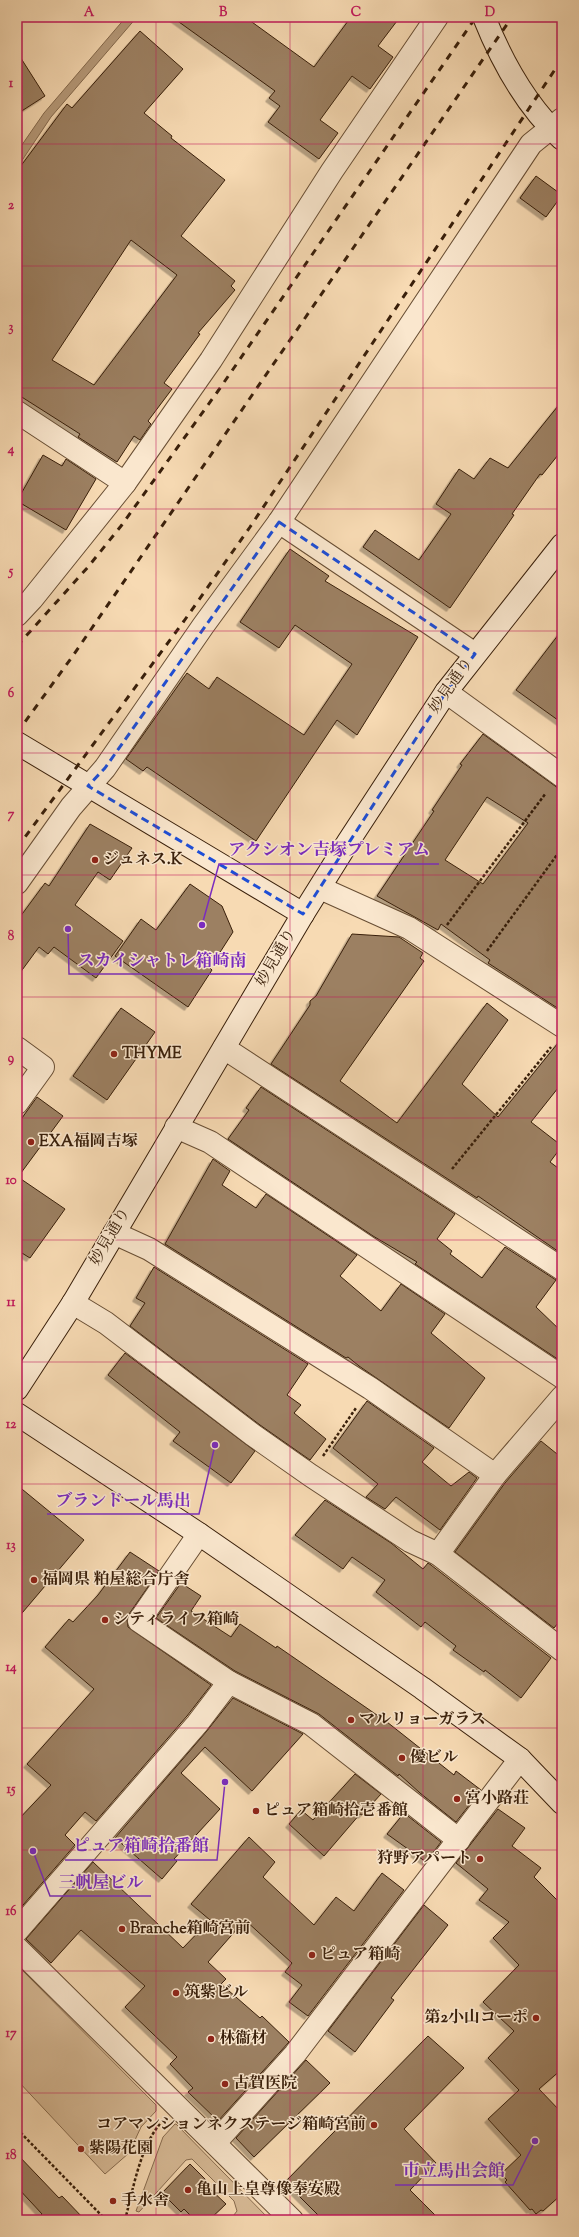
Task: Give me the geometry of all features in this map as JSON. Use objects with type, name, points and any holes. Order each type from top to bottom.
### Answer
[{"type":"street","points":[[17,615],[42,587],[125,483],[210,360],[332,171],[437,17]]},
{"type":"street","points":[[17,883],[70,807],[105,768],[203,626],[279,522],[531,144],[558,129],[538,115],[500,57],[484,17]]},
{"type":"street","points":[[17,412],[125,483]]},
{"type":"street","points":[[279,522],[475,654]]},
{"type":"street","name":"妙見通り","points":[[17,1389],[73,1303],[303,914],[446,692],[562,545]]},
{"type":"street","points":[[446,692],[561,775]]},
{"type":"street","points":[[17,743],[303,914]]},
{"type":"street","points":[[320,888],[409,928],[562,1026]]},
{"type":"street","points":[[17,1048],[42,1067],[17,1103]]},
{"type":"street","points":[[224,1048],[438,1186],[562,1269]]},
{"type":"street","points":[[176,1127],[210,1142],[562,1378]]},
{"type":"street","points":[[114,1233],[149,1249],[370,1388],[495,1475]]},
{"type":"street","points":[[73,1303],[106,1323],[253,1435],[310,1475],[410,1541],[438,1554],[562,1650]]},
{"type":"street","points":[[438,1554],[495,1475],[562,1397]]},
{"type":"street","points":[[17,1414],[199,1534],[520,1758],[562,1803]]},
{"type":"street","points":[[199,1534],[139,1621],[228,1682],[311,1724],[459,1840]]},
{"type":"street","points":[[17,1931],[197,1724],[228,1682]]},
{"type":"street","points":[[215,2143],[295,2054],[520,1758]]},
{"type":"street","points":[[17,1948],[292,2220]]},
{"type":"path","points":[[434,943],[561,775]]},
{"type":"path","points":[[474,969],[562,848]]},
{"type":"path","points":[[438,1186],[552,1046]]},
{"type":"path","points":[[310,1475],[370,1388]]},
{"type":"path","points":[[125,2220],[137,2173],[153,2132],[176,2106]]},
{"type":"path","points":[[17,2129],[106,2220]]},
{"type":"highlighted area","points":[[279,522],[475,654],[446,692],[303,914],[88,786],[105,768]]},
{"type":"shaded area","points":[[126,17],[137,17],[51,117],[17,168],[17,152],[44,113]]},
{"type":"shaded area","points":[[17,1965],[156,2105],[156,2111],[141,2127],[129,2153],[105,2174],[17,2080]]},
{"type":"shaded area","points":[[175,2124],[270,2220],[230,2220],[237,2211],[234,2201],[192,2159],[186,2160],[139,2212],[136,2211],[163,2137]]},
{"type":"building","points":[[172,17],[245,17],[314,67],[351,17],[400,17],[378,46],[393,57],[370,89],[352,76],[320,120],[338,133],[319,159],[268,122],[280,106],[269,98],[275,91]]},
{"type":"building","points":[[140,31],[183,69],[144,113],[172,136],[171,138],[225,180],[181,236],[235,281],[231,286],[235,290],[198,333],[200,334],[164,383],[172,389],[148,421],[151,424],[140,440],[134,436],[117,462],[78,437],[80,434],[17,394],[17,171],[67,104],[72,108]],"holes":[[[131,240],[177,275],[94,385],[52,360]]]},
{"type":"building","points":[[17,52],[45,96],[17,114]]},
{"type":"building","points":[[536,176],[562,195],[546,217],[520,198]]},
{"type":"building","points":[[562,401],[562,450],[542,475],[540,474],[512,514],[514,515],[450,608],[363,547],[375,530],[419,560],[451,514],[436,504],[459,469],[474,479],[490,458],[508,468]]},
{"type":"building","points":[[43,455],[62,466],[66,459],[96,479],[66,530],[17,501]]},
{"type":"building","points":[[290,549],[329,576],[325,581],[418,637],[357,735],[337,720],[256,841],[147,767],[143,771],[126,759],[187,673],[209,689],[217,677],[304,735],[352,664],[295,625],[279,648],[240,622]]},
{"type":"building","points":[[562,630],[562,723],[516,690]]},
{"type":"building","points":[[483,734],[562,791],[562,1011],[488,963],[490,960],[441,924],[438,930],[377,896],[434,811],[432,810],[462,765],[460,764]],"holes":[[[487,797],[528,823],[483,884],[445,860]]]},
{"type":"building","points":[[90,824],[132,848],[110,880],[98,872],[75,905],[123,941],[96,978],[54,947],[48,954],[39,947],[17,977],[17,921],[45,883],[49,886]]},
{"type":"building","points":[[190,884],[222,906],[233,932],[210,968],[212,970],[188,1007],[115,956],[141,919],[156,930]]},
{"type":"building","points":[[352,934],[399,937],[423,953],[420,958],[424,961],[340,1081],[397,1123],[487,1003],[508,1020],[462,1084],[498,1117],[562,1038],[562,1083],[531,1122],[562,1146],[550,1162],[562,1171],[562,1254],[478,1196],[477,1198],[271,1064],[310,1005],[310,1001],[316,996]]},
{"type":"building","name":"THYME","points":[[121,1008],[155,1032],[107,1100],[73,1076]]},
{"type":"building","points":[[261,1087],[455,1214],[437,1239],[452,1251],[450,1254],[482,1278],[505,1247],[556,1280],[536,1307],[562,1332],[562,1362],[415,1264],[417,1262],[373,1236],[228,1139],[249,1110],[246,1108]]},
{"type":"building","points":[[37,1097],[63,1116],[18,1177],[65,1209],[30,1258],[17,1250],[17,1125]]},
{"type":"building","points":[[213,1159],[230,1171],[222,1185],[256,1208],[266,1194],[357,1255],[340,1276],[381,1311],[401,1284],[445,1314],[431,1333],[485,1378],[449,1428],[348,1357],[346,1358],[165,1244]]},
{"type":"building","points":[[154,1267],[308,1364],[287,1395],[301,1405],[294,1413],[326,1439],[310,1460],[260,1425],[130,1326],[145,1303],[136,1298]]},
{"type":"building","points":[[125,1353],[255,1451],[231,1483],[173,1441],[180,1432],[108,1375]]},
{"type":"building","points":[[367,1401],[434,1448],[422,1462],[451,1486],[469,1472],[477,1478],[440,1530],[396,1497],[385,1509],[366,1497],[378,1484],[333,1448]]},
{"type":"building","points":[[541,1441],[562,1458],[562,1618],[554,1628],[455,1552],[505,1483]]},
{"type":"building","name":"福岡県 粕屋総合庁舎","points":[[17,1485],[84,1540],[17,1619]]},
{"type":"building","points":[[325,1500],[391,1543],[423,1569],[428,1563],[431,1565],[551,1658],[521,1698],[485,1670],[484,1672],[453,1650],[456,1646],[425,1622],[421,1627],[376,1592],[385,1580],[352,1557],[343,1569],[295,1535]]},
{"type":"building","points":[[130,1552],[159,1571],[129,1614],[127,1620],[128,1627],[211,1685],[187,1716],[96,1821],[85,1812],[65,1835],[75,1845],[17,1912],[17,1821],[51,1785],[27,1764],[94,1689],[45,1647],[69,1619],[73,1622],[98,1595]]},
{"type":"building","points":[[181,1583],[201,1596],[191,1611],[231,1637],[240,1624],[276,1648],[277,1646],[387,1722],[454,1775],[456,1771],[481,1790],[456,1822],[399,1774],[398,1776],[319,1714],[235,1671],[156,1618]]},
{"type":"building","points":[[233,1698],[303,1734],[252,1791],[205,1747],[181,1773],[220,1809],[174,1859],[177,1861],[162,1879],[115,1838],[206,1732]]},
{"type":"building","points":[[355,1774],[381,1794],[362,1815],[360,1814],[324,1856],[289,1824],[301,1810],[313,1820]]},
{"type":"building","points":[[498,1809],[525,1828],[512,1846],[541,1868],[534,1877],[562,1905],[562,2069],[539,2089],[562,2113],[562,2194],[543,2211],[541,2210],[536,2214],[532,2209],[530,2210],[505,2182],[507,2180],[501,2174],[521,2155],[488,2119],[519,2090],[488,2058],[514,2031],[483,2002],[519,1965],[493,1938],[509,1922],[479,1900],[488,1889],[456,1863]]},
{"type":"building","points":[[404,1813],[441,1842],[426,1862],[387,1834]]},
{"type":"building","points":[[249,1837],[275,1862],[263,1877],[314,1925],[336,1897],[354,1911],[382,1873],[404,1890],[308,2016],[289,2002],[302,1985],[285,1972],[292,1963],[245,1920],[208,1962],[226,1979],[221,1984],[260,2018],[262,2016],[289,2042],[218,2121],[188,2092],[193,2088],[170,2064],[177,2057],[125,2007],[145,1986],[81,1930],[51,1963],[26,1939],[93,1862],[183,1948],[210,1920],[191,1904]]},
{"type":"building","points":[[424,1905],[448,1925],[391,1998],[394,2000],[355,2052],[328,2031]]},
{"type":"building","name":"コアマンションネクステージ箱崎宮前","points":[[428,2036],[464,2068],[404,2129],[436,2163],[410,2190],[440,2220],[323,2220],[285,2182]]},
{"type":"building","points":[[306,2060],[330,2083],[254,2157],[236,2138]]},
{"type":"building","points":[[17,2154],[59,2198],[62,2196],[85,2220],[36,2220],[42,2214],[17,2187]]},
{"type":"building","name":"亀山上皇尊像奉安殿","points":[[190,2164],[210,2184],[207,2186],[226,2204],[209,2220],[195,2220],[184,2209],[181,2212],[162,2193]]},
{"type":"railway","points":[[17,646],[88,567],[121,526],[218,391],[476,17]]},
{"type":"railway","points":[[17,733],[72,657],[512,17]]},
{"type":"railway","points":[[17,848],[184,621],[250,527],[562,59]]},
{"type":"place","name":"ジュネス.K","points":[[95,860]]},
{"type":"place","name":"アクシオン吉塚プレミアム","points":[[202,925]]},
{"type":"place","name":"スカイシャトレ箱崎南","points":[[68,929]]},
{"type":"place","name":"THYME","points":[[114,1054]]},
{"type":"place","name":"EXA福岡吉塚","points":[[31,1142]]},
{"type":"place","name":"ブランドール馬出","points":[[215,1445]]},
{"type":"place","name":"福岡県 粕屋総合庁舎","points":[[34,1580]]},
{"type":"place","name":"シティライフ箱崎","points":[[105,1620]]},
{"type":"place","name":"マルリョーガラス","points":[[351,1720]]},
{"type":"place","name":"優ビル","points":[[402,1758]]},
{"type":"place","name":"ピュア箱崎拾番館","points":[[225,1782]]},
{"type":"place","name":"宮小路荘","points":[[457,1799]]},
{"type":"place","name":"ピュア箱崎拾壱番館","points":[[256,1811]]},
{"type":"place","name":"三帆屋ビル","points":[[33,1851]]},
{"type":"place","name":"狩野アパート","points":[[480,1859]]},
{"type":"place","name":"Branche箱崎宮前","points":[[122,1929]]},
{"type":"place","name":"ピュア箱崎","points":[[312,1955]]},
{"type":"place","name":"筑紫ビル","points":[[176,1993]]},
{"type":"place","name":"第2小山コーポ","points":[[536,2018]]},
{"type":"place","name":"林衞材","points":[[211,2039]]},
{"type":"place","name":"古賀医院","points":[[225,2084]]},
{"type":"place","name":"コアマンションネクステージ箱崎宮前","points":[[374,2125]]},
{"type":"place","name":"市立馬出会館","points":[[535,2141]]},
{"type":"place","name":"紫陽花園","points":[[81,2149]]},
{"type":"place","name":"亀山上皇尊像奉安殿","points":[[188,2190]]},
{"type":"place","name":"手水舎","points":[[113,2201]]}]
